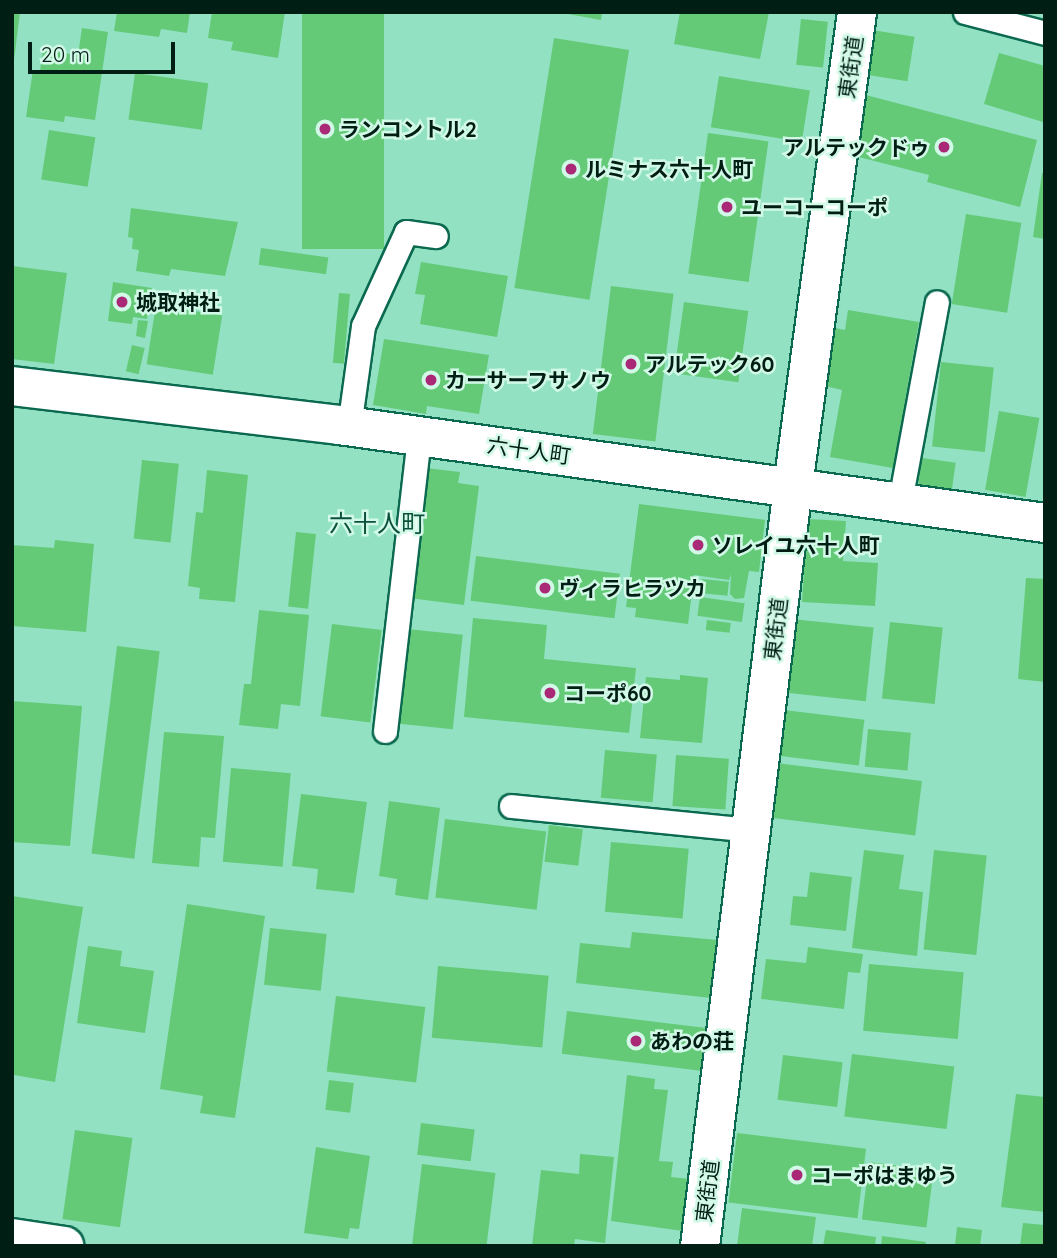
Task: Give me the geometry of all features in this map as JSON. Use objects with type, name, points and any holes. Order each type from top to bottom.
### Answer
[{"type":"street","name":"東街道","points":[[700,1246],[793,486],[858,12]]},
{"type":"street","name":"六十人町","points":[[12,386],[419,436],[900,500],[1045,523]]},
{"type":"street","points":[[12,1238],[64,1246]]},
{"type":"lane","points":[[965,12],[1045,33]]},
{"type":"lane","points":[[349,427],[363,326],[406,232],[436,236]]},
{"type":"lane","points":[[900,500],[937,302]]},
{"type":"lane","points":[[385,731],[419,436]]},
{"type":"lane","points":[[511,806],[751,830]]},
{"type":"building","points":[[12,12],[20,12],[14,60],[12,60]]},
{"type":"building","points":[[117,12],[190,12],[187,33],[161,29],[159,37],[114,31]]},
{"type":"building","points":[[212,12],[285,12],[278,58],[231,50],[233,42],[208,38]]},
{"type":"building","name":"ランコントル2","points":[[302,12],[384,12],[384,249],[302,249]]},
{"type":"building","points":[[557,12],[602,12],[601,20]]},
{"type":"building","points":[[680,12],[769,12],[760,59],[674,44]]},
{"type":"building","points":[[801,19],[828,22],[823,68],[796,65]]},
{"type":"building","points":[[82,28],[108,32],[95,120],[65,116],[64,122],[26,117],[33,70],[40,71],[43,50],[78,55]]},
{"type":"building","points":[[872,30],[914,37],[907,81],[865,74]]},
{"type":"building","name":"ルミナス六十人町","points":[[554,38],[629,50],[589,300],[514,288]]},
{"type":"building","points":[[999,53],[1045,66],[1043,122],[984,104]]},
{"type":"building","points":[[135,73],[208,83],[202,130],[128,120]]},
{"type":"building","points":[[719,76],[810,90],[802,142],[711,127]]},
{"type":"building","name":"アルテックドゥ","points":[[866,95],[1037,140],[1020,207],[927,182],[929,175],[851,155]]},
{"type":"building","points":[[49,130],[95,137],[88,187],[41,179]]},
{"type":"building","name":"ユーコーコーポ","points":[[708,133],[768,141],[749,282],[688,274]]},
{"type":"building","points":[[1042,173],[1045,173],[1045,239],[1033,237]]},
{"type":"building","points":[[131,208],[238,222],[225,276],[171,269],[169,276],[136,271],[139,250],[132,249],[133,238],[128,237]]},
{"type":"building","points":[[966,214],[1021,223],[1007,313],[952,304]]},
{"type":"building","points":[[261,248],[328,257],[326,274],[259,265]]},
{"type":"building","points":[[421,262],[508,276],[497,337],[420,324],[425,295],[415,294]]},
{"type":"building","points":[[12,266],[67,273],[54,364],[12,359]]},
{"type":"building","points":[[113,282],[152,288],[147,319],[133,317],[132,324],[108,321]]},
{"type":"building","name":"アルテック60","points":[[611,286],[674,294],[655,442],[593,434]]},
{"type":"building","points":[[339,293],[350,294],[344,364],[333,363]]},
{"type":"building","points":[[684,302],[748,311],[738,382],[674,373]]},
{"type":"building","points":[[156,305],[222,315],[213,375],[147,364]]},
{"type":"building","points":[[848,310],[919,322],[893,468],[830,457],[842,390],[825,386],[835,328],[845,330]]},
{"type":"building","points":[[138,320],[148,321],[145,338],[136,336]]},
{"type":"building","name":"カーサーフサノウ","points":[[384,339],[489,355],[479,414],[427,406],[426,414],[373,405]]},
{"type":"building","points":[[132,345],[145,348],[139,374],[126,371]]},
{"type":"building","points":[[941,362],[994,368],[985,452],[932,447]]},
{"type":"building","points":[[999,411],[1039,418],[1025,497],[985,490]]},
{"type":"building","points":[[922,458],[956,463],[952,489],[918,485]]},
{"type":"building","points":[[142,460],[179,464],[171,542],[134,539]]},
{"type":"building","points":[[426,468],[460,472],[458,483],[479,486],[464,605],[409,598]]},
{"type":"building","points":[[207,470],[248,475],[235,602],[199,599],[200,588],[188,586],[196,512],[203,513]]},
{"type":"building","name":"ソレイユ六十人町","points":[[639,504],[765,520],[759,572],[749,571],[744,598],[735,599],[730,594],[731,574],[729,580],[694,575],[688,624],[635,617],[636,608],[626,607]]},
{"type":"building","points":[[807,519],[846,521],[843,561],[878,563],[875,606],[802,602]]},
{"type":"building","points":[[296,532],[316,534],[308,609],[288,607]]},
{"type":"building","points":[[55,540],[94,544],[86,632],[12,626],[12,545],[54,548]]},
{"type":"building","name":"ヴィラヒラツカ","points":[[476,556],[620,574],[614,618],[471,601]]},
{"type":"building","points":[[1026,578],[1045,579],[1045,682],[1018,679]]},
{"type":"building","points":[[702,579],[729,582],[727,596],[701,593]]},
{"type":"building","points":[[700,597],[745,603],[742,622],[697,616]]},
{"type":"building","points":[[259,610],[309,615],[300,706],[281,704],[278,729],[239,725],[244,684],[251,684]]},
{"type":"building","name":"コーポ60","points":[[473,618],[547,625],[544,659],[636,668],[629,733],[464,717]]},
{"type":"building","points":[[792,619],[874,628],[866,701],[784,693]]},
{"type":"building","points":[[707,620],[731,623],[730,633],[706,630]]},
{"type":"building","points":[[890,622],[943,628],[935,704],[882,699]]},
{"type":"building","points":[[332,624],[382,630],[370,722],[321,716]]},
{"type":"building","points":[[407,629],[463,635],[453,729],[397,723]]},
{"type":"building","points":[[117,646],[160,651],[134,859],[92,853]]},
{"type":"building","points":[[680,675],[708,678],[702,743],[640,738],[646,677],[680,680]]},
{"type":"building","points":[[12,701],[82,706],[70,846],[12,842]]},
{"type":"building","points":[[784,710],[864,720],[859,766],[778,756]]},
{"type":"building","points":[[868,729],[911,733],[908,771],[865,767]]},
{"type":"building","points":[[164,732],[224,736],[215,838],[201,837],[199,867],[152,863]]},
{"type":"building","points":[[605,750],[657,755],[653,802],[601,798]]},
{"type":"building","points":[[676,755],[729,759],[725,810],[672,806]]},
{"type":"building","points":[[776,763],[922,781],[915,836],[769,818]]},
{"type":"building","points":[[231,768],[291,773],[283,867],[223,862]]},
{"type":"building","points":[[301,794],[367,802],[354,893],[316,889],[318,869],[292,866]]},
{"type":"building","points":[[389,801],[440,808],[428,900],[395,895],[397,879],[379,876]]},
{"type":"building","points":[[445,819],[546,831],[537,910],[435,897]]},
{"type":"building","points":[[549,825],[583,829],[578,866],[544,862]]},
{"type":"building","points":[[611,842],[689,849],[683,919],[605,912]]},
{"type":"building","points":[[864,850],[904,855],[899,889],[923,892],[917,956],[852,948]]},
{"type":"building","points":[[934,850],[987,856],[976,955],[924,949]]},
{"type":"building","points":[[810,872],[852,877],[846,931],[790,925],[793,896],[807,897]]},
{"type":"building","points":[[12,896],[83,907],[55,1082],[14,1075]]},
{"type":"building","points":[[187,904],[265,916],[235,1118],[200,1113],[203,1096],[160,1089]]},
{"type":"building","points":[[270,928],[327,934],[321,991],[264,985]]},
{"type":"building","points":[[632,932],[717,940],[711,998],[576,983],[580,943],[630,948]]},
{"type":"building","points":[[88,946],[122,951],[120,966],[154,971],[145,1033],[77,1023]]},
{"type":"building","points":[[808,947],[863,954],[860,973],[848,972],[844,1009],[761,999],[766,959],[806,963]]},
{"type":"building","points":[[869,964],[964,972],[958,1039],[863,1031]]},
{"type":"building","points":[[438,966],[549,976],[542,1047],[432,1038]]},
{"type":"building","points":[[336,996],[425,1007],[416,1082],[327,1071]]},
{"type":"building","name":"あわの荘","points":[[567,1011],[710,1029],[705,1071],[562,1054]]},
{"type":"building","points":[[852,1054],[954,1067],[947,1129],[844,1117]]},
{"type":"building","points":[[783,1055],[843,1062],[837,1107],[778,1100]]},
{"type":"building","points":[[627,1075],[655,1079],[654,1089],[668,1090],[659,1161],[673,1162],[671,1177],[690,1179],[683,1231],[611,1221]]},
{"type":"building","points":[[329,1080],[354,1083],[350,1113],[325,1110]]},
{"type":"building","points":[[1016,1094],[1045,1097],[1045,1212],[1001,1207]]},
{"type":"building","points":[[421,1123],[475,1130],[471,1161],[417,1155]]},
{"type":"building","points":[[75,1130],[132,1138],[120,1227],[62,1219]]},
{"type":"building","name":"コーポはまゆう","points":[[737,1133],[866,1149],[858,1218],[728,1202]]},
{"type":"building","points":[[316,1147],[370,1156],[359,1229],[350,1228],[348,1239],[304,1233]]},
{"type":"building","points":[[580,1154],[614,1157],[605,1243],[575,1239],[574,1246],[532,1246],[541,1170],[579,1174]]},
{"type":"building","points":[[869,1162],[934,1170],[926,1227],[862,1220]]},
{"type":"building","points":[[422,1164],[495,1173],[486,1246],[412,1246]]},
{"type":"building","points":[[742,1208],[816,1217],[812,1246],[737,1246]]},
{"type":"building","points":[[1023,1223],[1045,1225],[1045,1246],[1020,1246]]},
{"type":"building","points":[[957,1227],[982,1230],[980,1246],[955,1246]]},
{"type":"building","points":[[826,1230],[876,1237],[875,1246],[823,1246]]},
{"type":"building","points":[[882,1236],[926,1242],[925,1246],[881,1246]]},
{"type":"place","name":"ランコントル2","points":[[325,129]]},
{"type":"place","name":"アルテックドゥ","points":[[944,147]]},
{"type":"place","name":"ルミナス六十人町","points":[[571,169]]},
{"type":"place","name":"ユーコーコーポ","points":[[727,207]]},
{"type":"place","name":"城取神社","points":[[122,302]]},
{"type":"place","name":"アルテック60","points":[[631,364]]},
{"type":"place","name":"カーサーフサノウ","points":[[431,380]]},
{"type":"place","name":"ソレイユ六十人町","points":[[698,545]]},
{"type":"place","name":"ヴィラヒラツカ","points":[[545,588]]},
{"type":"place","name":"コーポ60","points":[[550,693]]},
{"type":"place","name":"あわの荘","points":[[636,1041]]},
{"type":"place","name":"コーポはまゆう","points":[[797,1175]]},
{"type":"district","name":"六十人町","points":[[377,524]]}]
